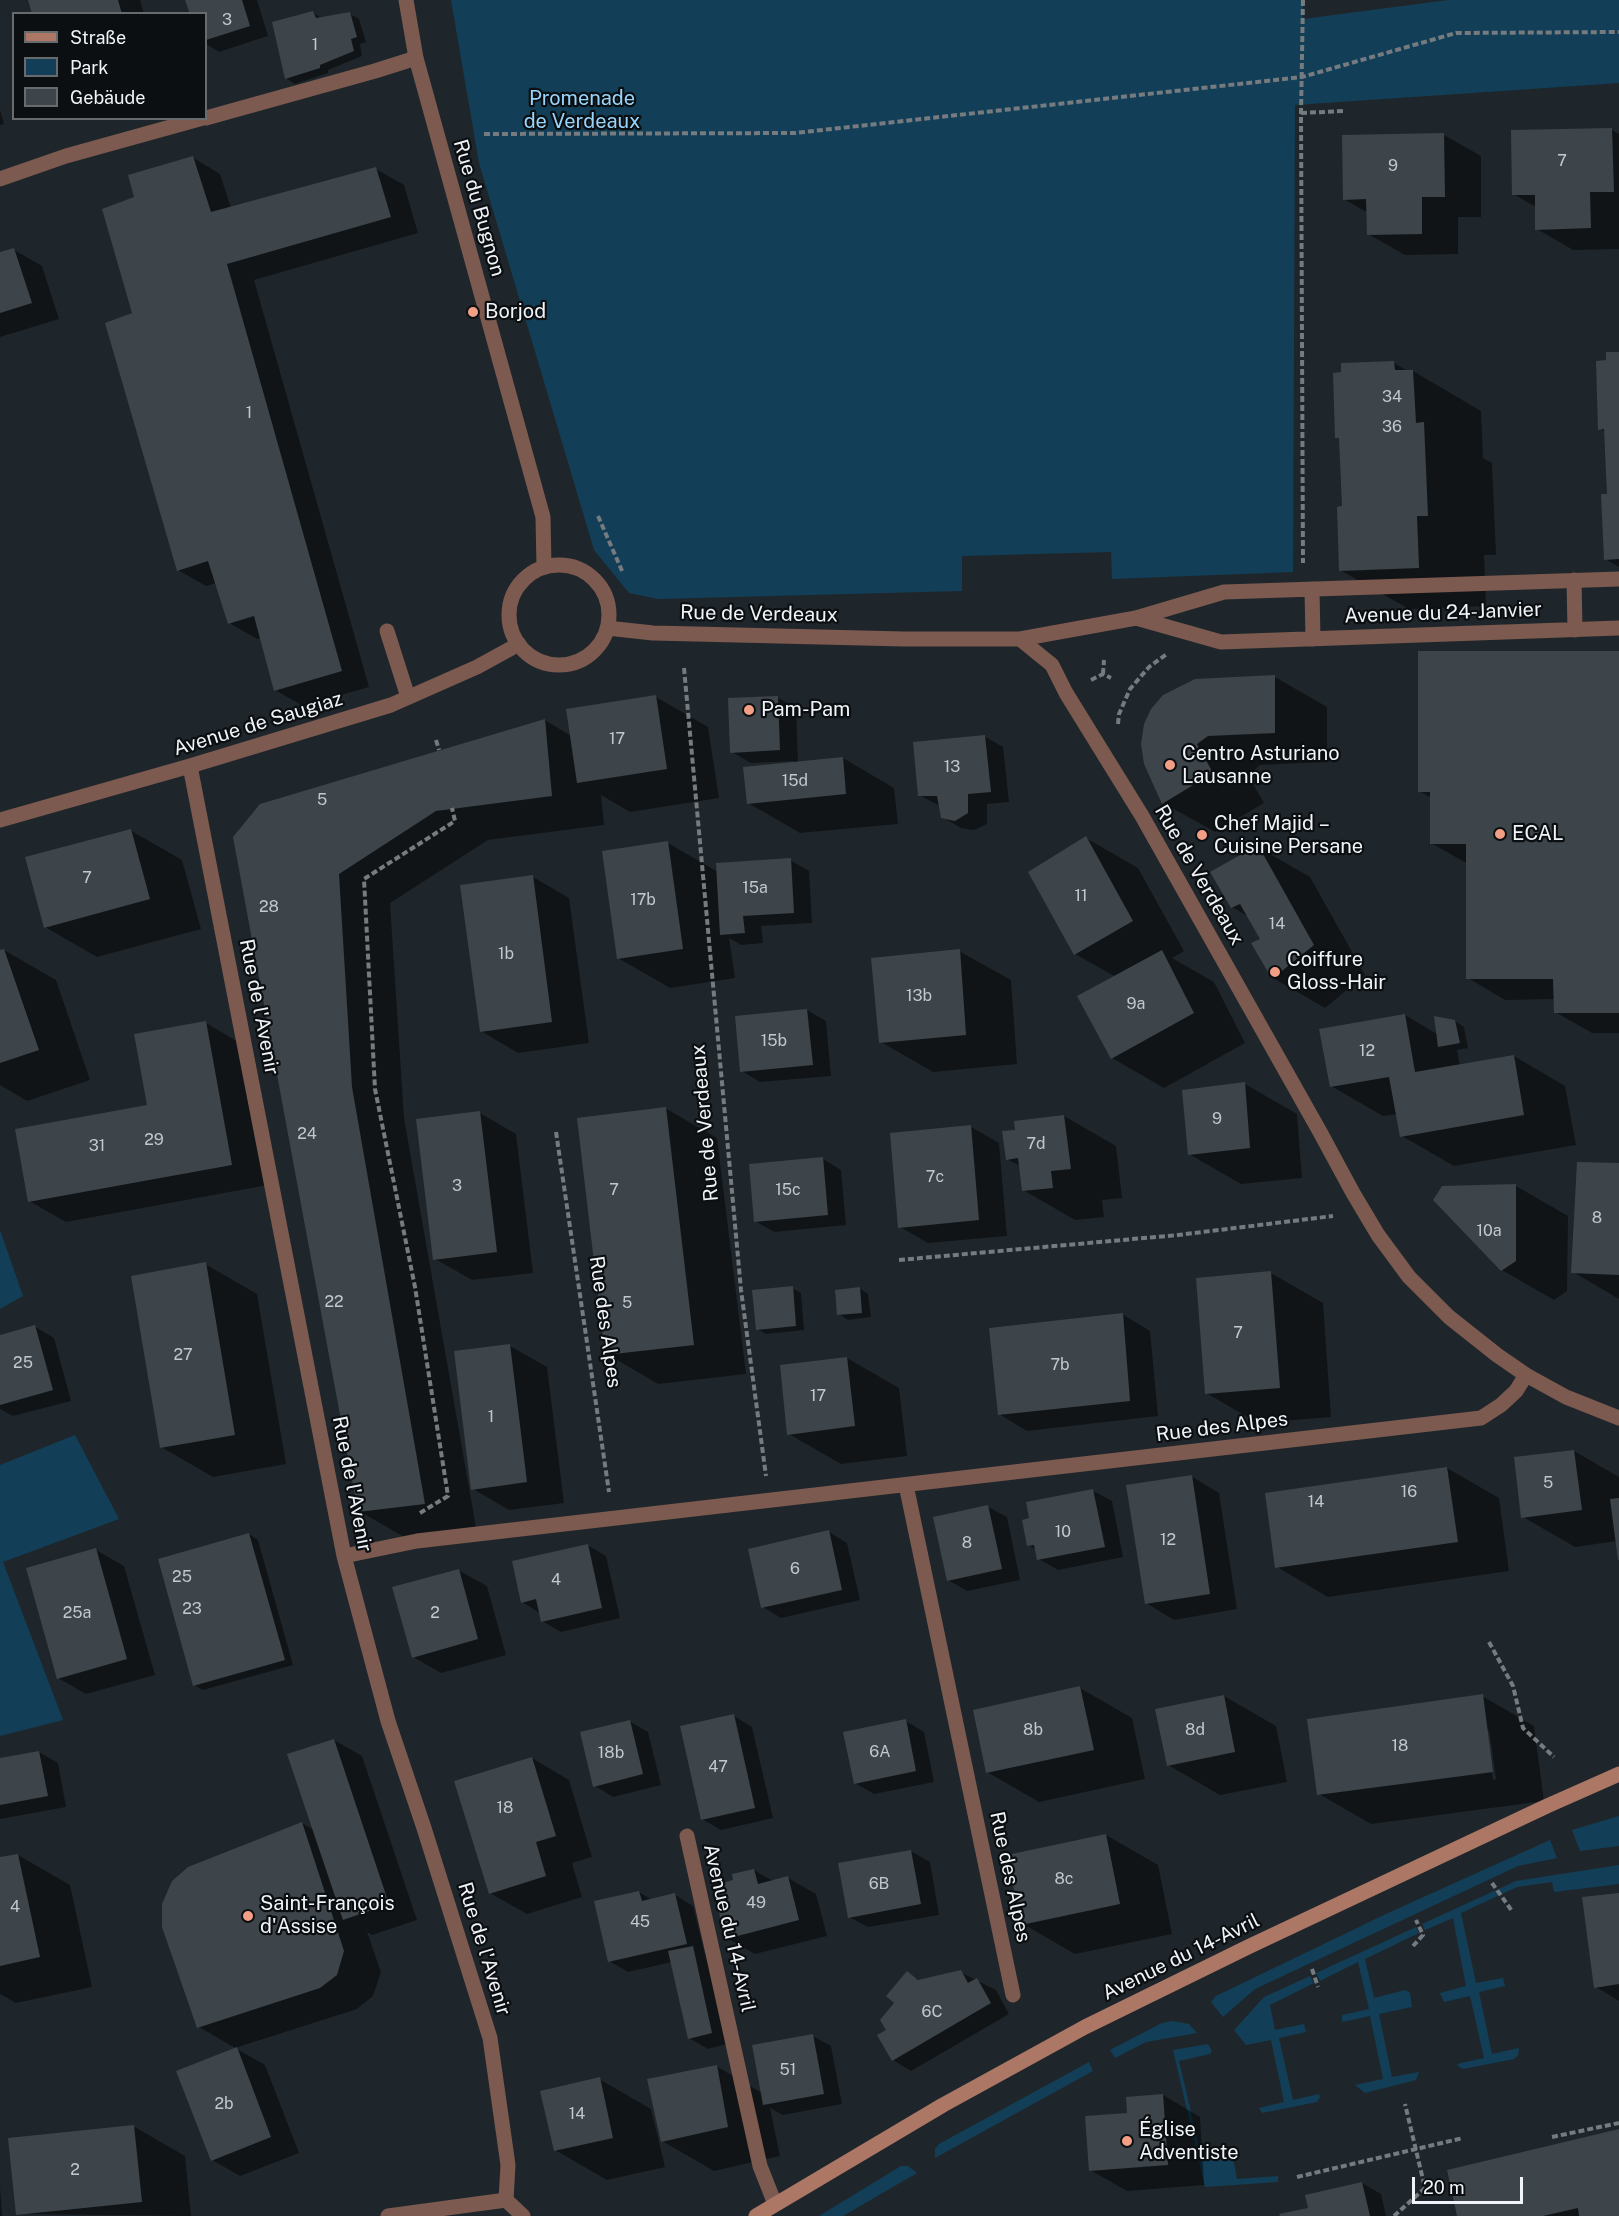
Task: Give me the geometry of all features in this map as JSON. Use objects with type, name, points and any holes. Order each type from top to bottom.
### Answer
[{"type":"main road","name":"Avenue du 14-Avril","points":[[756,2216],[943,2104],[1085,2027],[1536,1810],[1619,1774]]},
{"type":"street","name":"Rue du Bugnon","points":[[406,0],[416,57],[543,517],[544,567]]},
{"type":"street","points":[[207,117],[375,71],[416,57]]},
{"type":"street","points":[[0,179],[66,156],[197,120]]},
{"type":"street","points":[[558,565],[573,567],[587,574],[598,584],[606,597],[609,612],[607,628],[601,642],[590,654],[576,662],[560,665],[544,662],[530,655],[519,644],[510,623],[512,599],[519,585],[530,574],[544,567],[558,565]]},
{"type":"street","name":"Avenue du 24-Janvier","points":[[1020,639],[1136,618],[1224,592],[1619,579]]},
{"type":"street","points":[[1574,580],[1575,630]]},
{"type":"street","points":[[1312,589],[1313,639]]},
{"type":"street","name":"Avenue du 24-Janvier","points":[[1136,618],[1221,642],[1619,628]]},
{"type":"street","name":"Rue de Verdeaux","points":[[607,628],[653,633],[904,639],[1020,639],[1052,665],[1066,693],[1142,816],[1378,1234],[1410,1277],[1449,1317],[1526,1375],[1566,1397],[1619,1418]]},
{"type":"street","points":[[387,631],[408,697]]},
{"type":"street","name":"Avenue de Saugiaz","points":[[0,820],[190,766],[391,705],[477,667],[519,644]]},
{"type":"street","name":"Rue de l'Avenir","points":[[190,766],[344,1556],[388,1721],[490,2038],[508,2165],[506,2200]]},
{"type":"street","name":"Rue des Alpes","points":[[344,1556],[417,1541],[1481,1418],[1501,1405],[1516,1391],[1526,1375]]},
{"type":"street","name":"Rue des Alpes","points":[[906,1485],[1013,1995]]},
{"type":"street","name":"Avenue du 14-Avril","points":[[687,1836],[760,2166],[775,2204]]},
{"type":"street","points":[[388,2216],[506,2200],[523,2216]]},
{"type":"path","points":[[1303,0],[1301,113],[1303,564]]},
{"type":"path","points":[[484,134],[795,133],[1302,77],[1456,33],[1619,32]]},
{"type":"path","points":[[1301,113],[1344,111]]},
{"type":"path","points":[[598,516],[622,573]]},
{"type":"path","points":[[1111,766],[1119,714],[1130,689],[1149,667],[1173,650],[1203,637]]},
{"type":"path","points":[[1103,674],[1104,660]]},
{"type":"path","name":"Rue de Verdeaux","points":[[684,668],[741,1290],[770,1501]]},
{"type":"path","points":[[1103,674],[1111,678]]},
{"type":"path","points":[[1091,680],[1103,674]]},
{"type":"path","points":[[436,740],[439,750]]},
{"type":"path","points":[[417,1541],[411,1518],[448,1496],[415,1287],[375,1089],[364,879],[455,821],[452,808]]},
{"type":"path","name":"Rue des Alpes","points":[[556,1132],[614,1519]]},
{"type":"path","points":[[899,1260],[1178,1235],[1333,1215]]},
{"type":"path","points":[[1489,1642],[1513,1686],[1523,1728],[1554,1756]]},
{"type":"path","points":[[1492,1883],[1512,1911]]},
{"type":"path","points":[[1413,1946],[1423,1935],[1416,1920]]},
{"type":"path","points":[[1312,1970],[1318,1987]]},
{"type":"path","points":[[1394,2216],[1425,2188],[1405,2104]]},
{"type":"path","points":[[1552,2137],[1619,2122]]},
{"type":"path","points":[[1298,2177],[1463,2138]]},
{"type":"green space","name":"Promenade de Verdeaux","points":[[451,0],[1303,0],[1303,19],[1448,0],[1619,0],[1619,83],[1295,105],[1293,572],[1112,579],[1111,552],[962,556],[962,591],[658,599],[629,593],[594,550],[479,163]]},
{"type":"green space","points":[[0,1230],[23,1296],[0,1309]]},
{"type":"green space","points":[[75,1435],[119,1519],[3,1562],[63,1720],[0,1736],[0,1465]]},
{"type":"green space","points":[[1619,1816],[1619,1846],[1580,1851],[1572,1830]]},
{"type":"green space","points":[[1550,1840],[1557,1858],[1518,1866],[1255,1989],[1223,2017],[1211,2002],[1216,1996],[1388,1913]]},
{"type":"green space","points":[[1619,1865],[1619,1884],[1554,1892],[1552,1882],[1517,1887],[1461,1913],[1476,1983],[1503,1978],[1505,1986],[1479,1992],[1492,2054],[1519,2048],[1518,2055],[1514,2059],[1463,2069],[1458,2066],[1457,2064],[1484,2058],[1470,1996],[1444,2002],[1440,1993],[1466,1986],[1453,1918],[1425,1930],[1422,1924],[1516,1881]]},
{"type":"green space","points":[[1416,1927],[1419,1933],[1365,1959],[1374,1998],[1405,1990],[1410,1993],[1412,2007],[1379,2014],[1392,2077],[1419,2072],[1416,2080],[1365,2093],[1355,2085],[1383,2079],[1370,2016],[1342,2022],[1342,2015],[1369,2009],[1358,1962],[1320,1981],[1316,1973]]},
{"type":"green space","points":[[1310,1976],[1314,1983],[1270,2005],[1275,2030],[1304,2024],[1306,2032],[1279,2038],[1293,2100],[1319,2094],[1320,2097],[1317,2102],[1262,2113],[1259,2108],[1284,2102],[1271,2040],[1246,2045],[1234,2030],[1264,1997]]},
{"type":"green space","points":[[1173,2021],[1189,2024],[1197,2033],[1146,2042],[1115,2058],[1110,2050],[1162,2023]]},
{"type":"green space","points":[[1208,2044],[1212,2051],[1210,2054],[1179,2061],[1202,2159],[1232,2152],[1237,2179],[1278,2176],[1278,2182],[1205,2187],[1173,2050]]},
{"type":"green space","points":[[1089,2062],[1093,2071],[935,2158],[935,2149],[939,2144]]},
{"type":"green space","points":[[901,2166],[908,2166],[917,2173],[843,2216],[819,2216]]},
{"type":"building","points":[[28,0],[118,0],[121,12],[31,12]]},
{"type":"building","points":[[185,0],[242,0],[250,26],[207,40],[207,12],[189,12]]},
{"type":"building","points":[[313,11],[316,18],[350,12],[357,37],[351,39],[354,51],[320,65],[320,68],[285,79],[272,22]]},
{"type":"building","points":[[1612,128],[1614,192],[1590,192],[1591,228],[1535,230],[1535,195],[1512,195],[1511,130]]},
{"type":"building","points":[[1444,133],[1445,197],[1422,197],[1422,234],[1367,235],[1366,199],[1343,200],[1342,135]]},
{"type":"building","points":[[193,156],[211,212],[376,167],[391,217],[227,264],[342,671],[274,691],[254,616],[228,624],[208,561],[177,571],[105,323],[132,313],[102,209],[134,197],[128,175]]},
{"type":"building","points":[[14,248],[32,303],[0,313],[0,252]]},
{"type":"building","points":[[1606,352],[1619,352],[1619,559],[1604,560],[1601,494],[1607,494],[1604,429],[1598,430],[1596,361],[1606,360]]},
{"type":"building","points":[[1394,361],[1395,370],[1413,370],[1416,423],[1424,422],[1428,516],[1417,516],[1419,568],[1339,571],[1337,507],[1342,506],[1339,438],[1335,438],[1333,373],[1341,372],[1341,363]]},
{"type":"building","name":"ECAL","points":[[1418,651],[1619,651],[1619,1013],[1554,1013],[1553,979],[1466,979],[1466,844],[1430,844],[1430,792],[1418,792]]},
{"type":"building","points":[[1275,675],[1275,733],[1208,736],[1197,744],[1213,773],[1162,804],[1144,764],[1141,744],[1144,724],[1151,709],[1163,695],[1195,679]]},
{"type":"building","points":[[656,695],[667,769],[577,783],[566,709]]},
{"type":"building","points":[[778,696],[780,750],[730,753],[728,698]]},
{"type":"building","points":[[545,719],[552,796],[436,811],[339,874],[352,1087],[425,1504],[358,1512],[233,837],[260,804]]},
{"type":"building","points":[[985,735],[991,792],[968,794],[968,813],[955,821],[941,818],[937,796],[918,796],[913,742]]},
{"type":"building","points":[[843,757],[846,794],[747,804],[743,767]]},
{"type":"building","points":[[131,829],[150,899],[44,928],[25,857]]},
{"type":"building","points":[[1086,836],[1133,921],[1074,955],[1028,872]]},
{"type":"building","points":[[668,841],[683,949],[617,959],[602,851]]},
{"type":"building","points":[[1258,845],[1314,945],[1272,979],[1251,943],[1260,939],[1240,904],[1231,908],[1210,872]]},
{"type":"building","points":[[791,858],[794,913],[743,916],[745,933],[720,935],[716,863]]},
{"type":"building","points":[[533,875],[552,1022],[480,1032],[460,885]]},
{"type":"building","points":[[4,949],[39,1050],[0,1063],[0,950]]},
{"type":"building","points":[[960,949],[966,1035],[879,1043],[871,958]]},
{"type":"building","points":[[1162,950],[1194,1013],[1111,1059],[1077,996]]},
{"type":"building","points":[[807,1009],[813,1065],[740,1072],[735,1016]]},
{"type":"building","points":[[1405,1014],[1415,1072],[1514,1055],[1524,1115],[1400,1137],[1389,1077],[1330,1087],[1319,1029]]},
{"type":"building","points":[[1434,1016],[1455,1020],[1460,1043],[1438,1047]]},
{"type":"building","points":[[206,1021],[232,1165],[28,1202],[15,1129],[147,1105],[134,1034]]},
{"type":"building","points":[[1245,1082],[1250,1148],[1188,1155],[1182,1090]]},
{"type":"building","points":[[666,1107],[694,1345],[605,1355],[577,1118]]},
{"type":"building","points":[[480,1111],[497,1252],[433,1260],[416,1119]]},
{"type":"building","points":[[1064,1115],[1071,1169],[1051,1171],[1053,1188],[1022,1191],[1018,1158],[1006,1160],[1002,1131],[1015,1130],[1014,1121]]},
{"type":"building","points":[[971,1125],[979,1220],[898,1228],[890,1133]]},
{"type":"building","points":[[823,1157],[828,1215],[754,1222],[749,1164]]},
{"type":"building","points":[[1577,1162],[1619,1163],[1619,1275],[1571,1273]]},
{"type":"building","points":[[1516,1184],[1516,1261],[1501,1271],[1433,1200],[1442,1186]]},
{"type":"building","points":[[206,1262],[235,1435],[160,1448],[131,1276]]},
{"type":"building","points":[[1271,1271],[1280,1388],[1205,1394],[1196,1278]]},
{"type":"building","points":[[793,1286],[796,1326],[756,1330],[752,1290]]},
{"type":"building","points":[[860,1287],[862,1313],[837,1315],[835,1290]]},
{"type":"building","points":[[1123,1313],[1130,1401],[998,1415],[989,1328]]},
{"type":"building","points":[[35,1325],[53,1390],[0,1405],[0,1335]]},
{"type":"building","points":[[510,1344],[527,1482],[471,1490],[454,1351]]},
{"type":"building","points":[[847,1357],[855,1426],[787,1435],[780,1365]]},
{"type":"building","points":[[1574,1450],[1582,1510],[1521,1518],[1514,1457]]},
{"type":"building","points":[[1447,1467],[1458,1542],[1275,1568],[1265,1493]]},
{"type":"building","points":[[1192,1475],[1210,1594],[1145,1604],[1126,1485]]},
{"type":"building","points":[[1093,1489],[1105,1547],[1037,1560],[1034,1545],[1027,1546],[1022,1520],[1029,1518],[1026,1502]]},
{"type":"building","points":[[1619,1498],[1619,1560],[1618,1560],[1610,1499]]},
{"type":"building","points":[[988,1505],[1002,1569],[947,1581],[933,1517]]},
{"type":"building","points":[[829,1530],[842,1590],[761,1608],[748,1549]]},
{"type":"building","points":[[249,1533],[285,1660],[193,1686],[158,1559]]},
{"type":"building","points":[[588,1544],[602,1608],[541,1622],[536,1599],[521,1603],[512,1561]]},
{"type":"building","points":[[96,1548],[127,1659],[57,1679],[26,1568]]},
{"type":"building","points":[[459,1569],[478,1639],[412,1658],[392,1587]]},
{"type":"building","points":[[1080,1686],[1094,1750],[986,1773],[973,1710]]},
{"type":"building","points":[[1483,1694],[1493,1772],[1317,1795],[1307,1719]]},
{"type":"building","points":[[1224,1695],[1235,1752],[1167,1766],[1155,1709]]},
{"type":"building","points":[[734,1714],[755,1808],[701,1820],[680,1726]]},
{"type":"building","points":[[906,1719],[916,1771],[854,1784],[843,1732]]},
{"type":"building","points":[[630,1720],[643,1774],[593,1787],[580,1732]]},
{"type":"building","points":[[334,1739],[389,1904],[343,1920],[287,1754]]},
{"type":"building","points":[[39,1751],[48,1796],[0,1805],[0,1758]]},
{"type":"building","points":[[532,1757],[556,1836],[536,1842],[546,1876],[489,1894],[454,1781]]},
{"type":"building","name":"Saint-François d'Assise","points":[[302,1822],[344,1951],[337,1975],[320,1988],[197,2028],[162,1927],[162,1904],[172,1881],[188,1867]]},
{"type":"building","points":[[1106,1834],[1120,1904],[1021,1925],[1007,1855]]},
{"type":"building","points":[[911,1850],[921,1904],[848,1918],[838,1863]]},
{"type":"building","points":[[18,1854],[40,1957],[0,1966],[0,1857]]},
{"type":"building","points":[[754,1869],[758,1884],[788,1876],[799,1920],[726,1939],[712,1886],[733,1880],[732,1874]]},
{"type":"building","points":[[639,1891],[642,1901],[675,1893],[687,1944],[608,1962],[594,1901]]},
{"type":"building","points":[[1619,1893],[1619,1984],[1594,1988],[1582,1897]]},
{"type":"building","points":[[693,1946],[712,2033],[688,2039],[668,1951]]},
{"type":"building","points":[[961,1970],[968,1983],[977,1978],[991,2003],[892,2061],[877,2035],[886,2030],[880,2020],[894,2003],[886,1996],[907,1971],[918,1980]]},
{"type":"building","points":[[813,2034],[824,2094],[763,2105],[752,2045]]},
{"type":"building","points":[[237,2047],[271,2137],[211,2161],[176,2071]]},
{"type":"building","points":[[717,2065],[728,2127],[661,2142],[647,2079]]},
{"type":"building","points":[[600,2077],[613,2138],[554,2151],[540,2091]]},
{"type":"building","name":"Église Adventiste","points":[[1163,2094],[1168,2165],[1089,2171],[1085,2116],[1127,2113],[1126,2097]]},
{"type":"building","points":[[134,2125],[142,2202],[16,2215],[8,2138]]},
{"type":"building","points":[[1619,2129],[1619,2216],[1579,2216],[1578,2208],[1543,2216],[1457,2216],[1447,2170]]},
{"type":"building","points":[[1362,2182],[1370,2216],[1280,2216],[1279,2214],[1308,2208],[1305,2195]]},
{"type":"place","name":"Borjod","points":[[473,312]]},
{"type":"place","name":"Pam-Pam","points":[[749,710]]},
{"type":"place","name":"Centro Asturiano Lausanne","points":[[1170,765]]},
{"type":"place","name":"ECAL","points":[[1500,834]]},
{"type":"place","name":"Chef Majid – Cuisine Persane","points":[[1202,835]]},
{"type":"place","name":"Coiffure Gloss-Hair","points":[[1275,972]]},
{"type":"place","name":"Saint-François d'Assise","points":[[248,1916]]},
{"type":"place","name":"Église Adventiste","points":[[1127,2141]]}]
